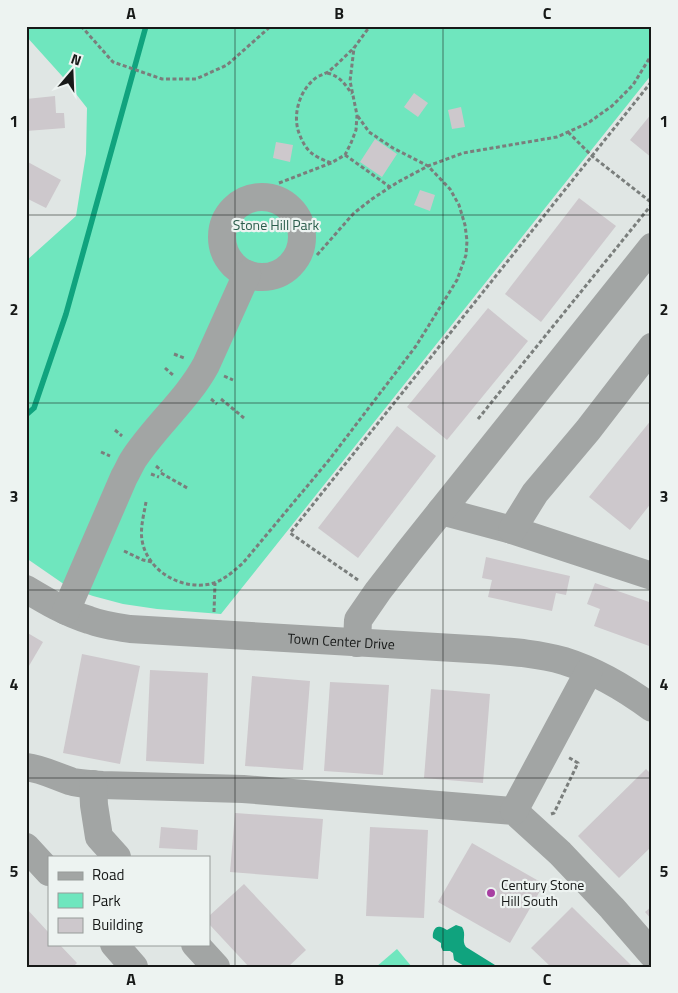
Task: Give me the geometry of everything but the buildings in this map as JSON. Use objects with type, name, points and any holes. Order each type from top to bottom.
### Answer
[{"type":"street","points":[[357,643],[358,620],[378,591],[652,246]]},
{"type":"street","points":[[66,611],[133,460],[199,379],[247,274]]},
{"type":"street","points":[[512,530],[535,493],[588,430],[652,347]]},
{"type":"street","points":[[441,511],[512,530],[652,576]]},
{"type":"street","name":"Town Center Drive","points":[[26,589],[66,611],[88,620],[130,629],[514,652],[540,656],[590,671],[632,693],[652,708]]},
{"type":"street","points":[[514,811],[590,671]]},
{"type":"street","points":[[26,767],[72,781],[93,784],[243,789],[514,811],[560,853],[652,954]]},
{"type":"street","points":[[93,784],[94,805],[100,836],[116,856]]},
{"type":"street","points":[[26,847],[48,871]]},
{"type":"street","points":[[116,946],[134,967]]},
{"type":"street","points":[[197,946],[216,967]]},
{"type":"path","points":[[81,26],[102,52],[113,62],[162,79],[196,79],[227,65],[271,26]]},
{"type":"path","points":[[332,163],[316,157],[308,149],[297,127],[296,113],[307,88],[316,78],[327,72],[354,48],[370,26]]},
{"type":"path","points":[[279,183],[332,163],[345,154],[351,144],[356,130],[357,115],[350,81],[354,48]]},
{"type":"path","points":[[317,255],[354,213],[390,187],[428,166],[463,153],[557,137],[588,123],[612,106],[633,85],[652,54]]},
{"type":"path","points":[[327,72],[341,79],[352,95]]},
{"type":"path","points":[[359,581],[290,533],[652,81]]},
{"type":"path","points":[[146,502],[142,540],[152,562],[166,575],[180,582],[193,585],[215,583],[229,575],[243,563],[329,460],[416,346],[457,280],[466,255],[467,241],[465,225],[459,205],[450,189],[428,166],[393,148],[369,132],[357,115]]},
{"type":"path","points":[[478,419],[652,204],[592,156],[568,132]]},
{"type":"path","points":[[345,154],[390,187]]},
{"type":"path","points":[[221,399],[244,418]]},
{"type":"path","points":[[161,473],[189,489]]},
{"type":"path","points":[[124,550],[143,560],[152,562]]},
{"type":"path","points":[[214,616],[215,583]]},
{"type":"path","points":[[549,815],[554,813],[578,763],[565,756]]},
{"type":"green space","name":"Stone Hill Park","points":[[26,26],[652,26],[652,74],[221,614],[157,609],[123,604],[93,596],[68,587],[26,558],[26,261],[76,216],[86,154],[87,108],[62,76],[26,36]]},
{"type":"green space","points":[[397,949],[412,967],[376,967]]},
{"type":"shaded area","points":[[456,925],[462,927],[466,947],[495,965],[493,967],[466,967],[454,960],[453,953],[443,951],[441,943],[433,938],[434,930],[437,927],[442,927],[447,930]]},
{"type":"waterway","points":[[26,415],[34,408],[66,314],[146,26]]},
{"type":"place","name":"Century Stone Hill South","points":[[491,893]]}]
